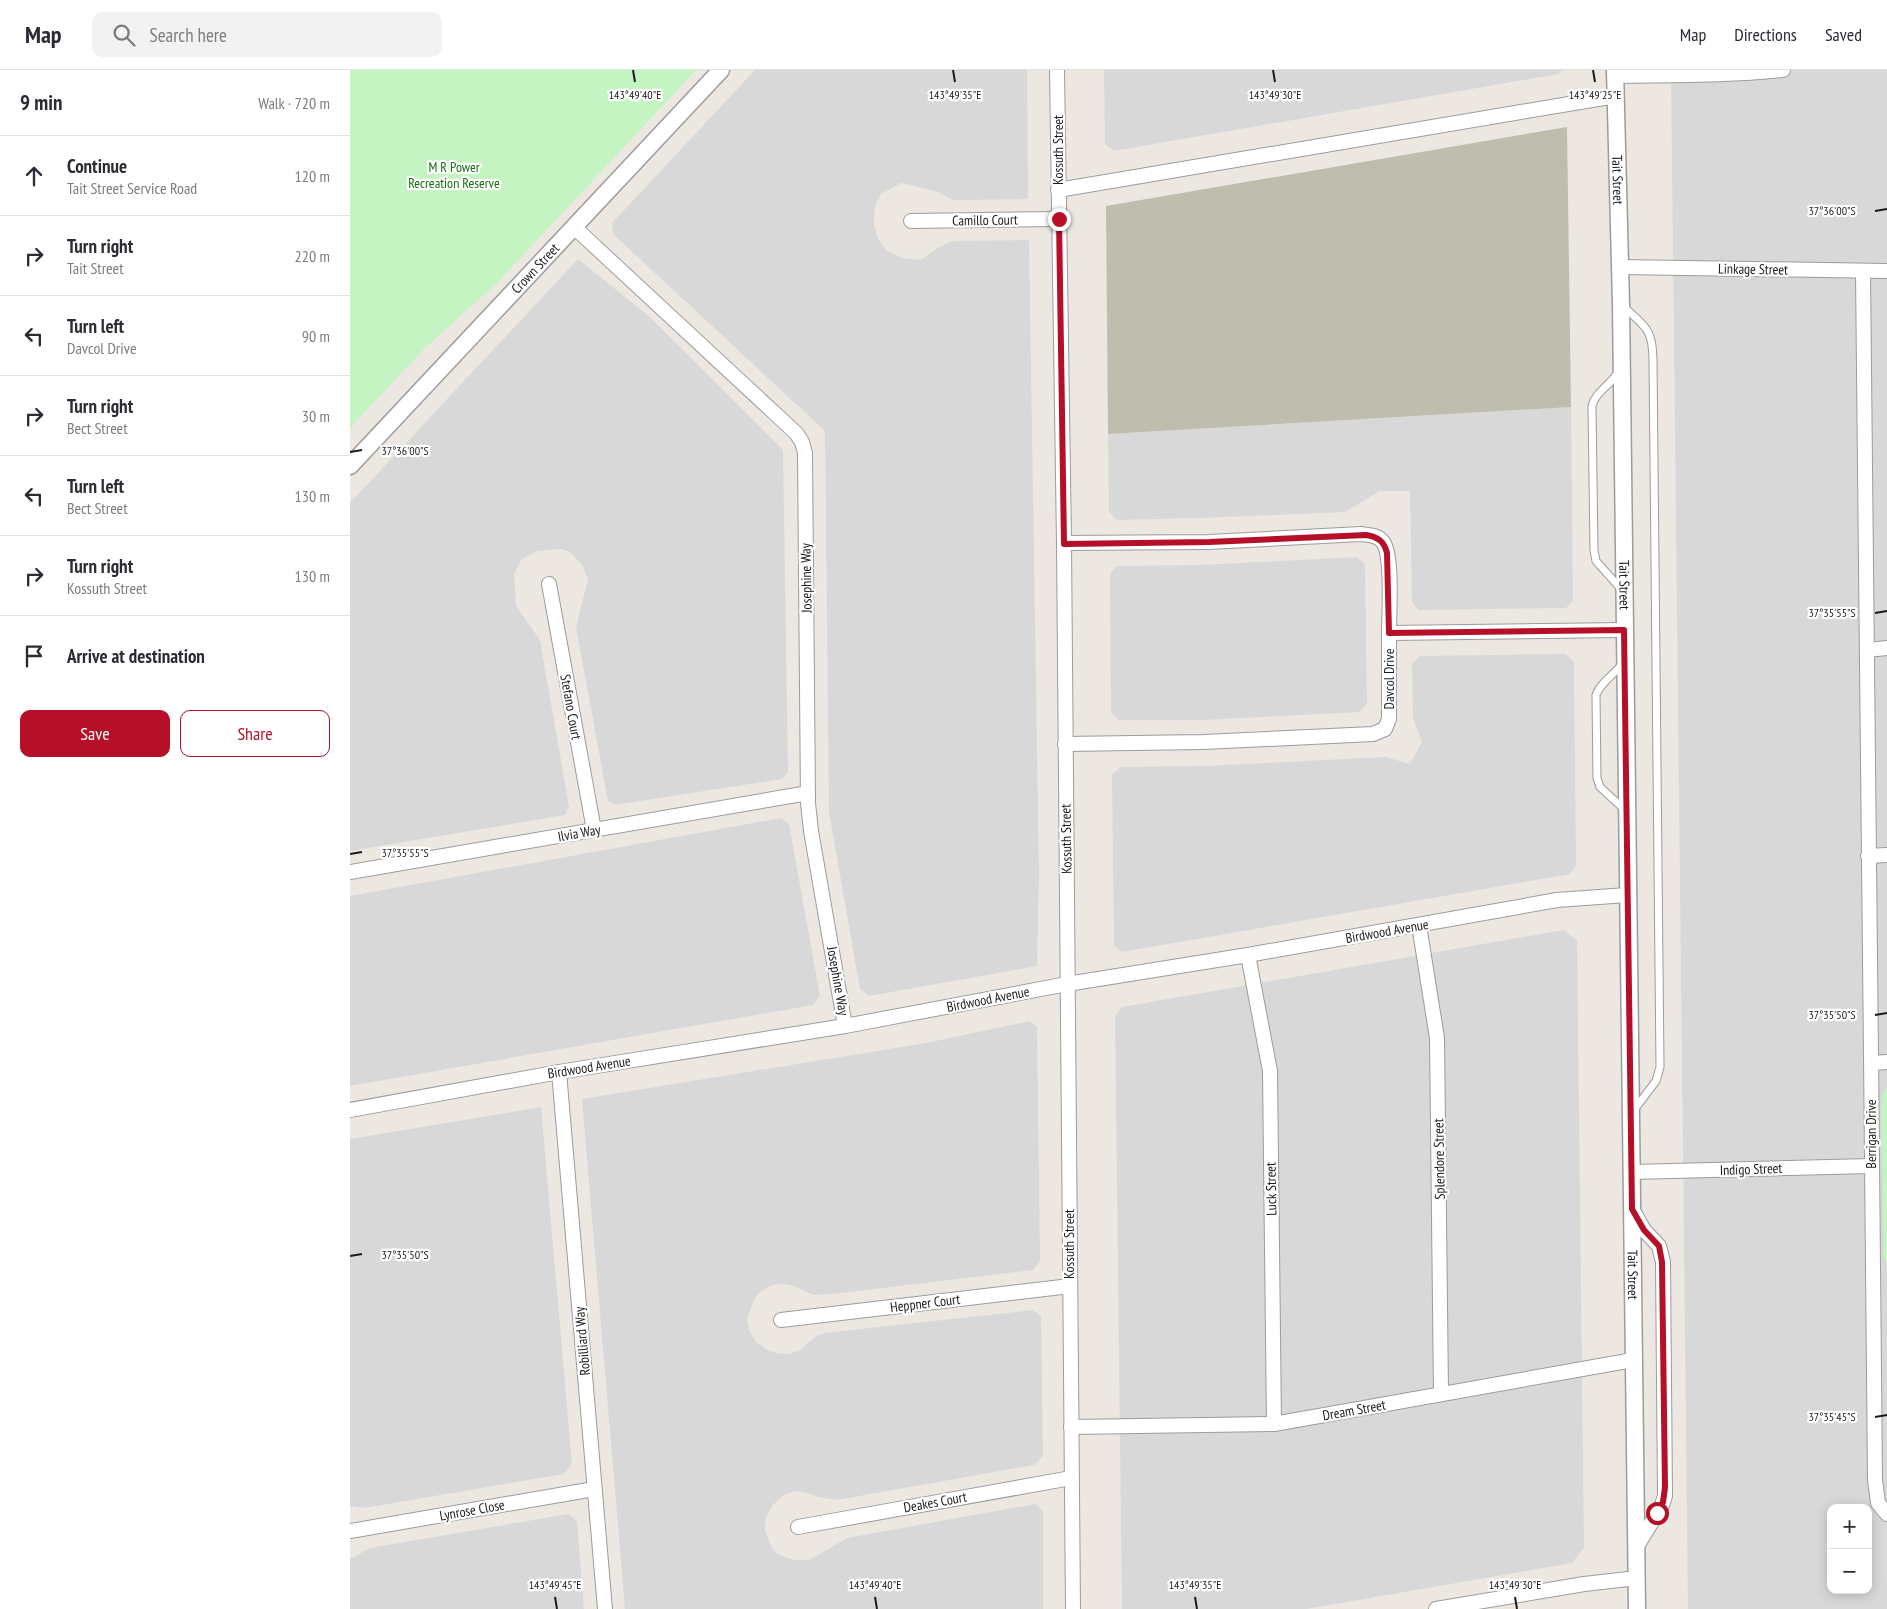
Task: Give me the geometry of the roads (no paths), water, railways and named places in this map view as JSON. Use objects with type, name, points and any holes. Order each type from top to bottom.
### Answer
[{"type":"street","name":"Crown Street","points":[[350,466],[720,70]]},
{"type":"street","name":"Kossuth Street","points":[[1057,70],[1064,544],[1073,1609]]},
{"type":"street","points":[[1615,73],[1683,75],[1756,73],[1783,70]]},
{"type":"street","name":"Tait Street","points":[[1615,73],[1622,366],[1637,1609]]},
{"type":"street","points":[[1058,190],[1616,96]]},
{"type":"street","name":"Camillo Court","points":[[911,221],[1059,219]]},
{"type":"street","name":"Josephine Way","points":[[574,227],[796,433],[802,442],[805,453],[808,793],[812,831],[845,1026]]},
{"type":"street","name":"Linkage Street","points":[[1620,267],[1887,271]]},
{"type":"street","name":"Berrigan Drive","points":[[1863,271],[1868,856],[1872,1063],[1871,1166],[1880,1288],[1875,1487],[1878,1503],[1887,1514]]},
{"type":"street","points":[[1064,544],[1209,542],[1361,534],[1376,536],[1384,544],[1388,557],[1389,633]]},
{"type":"street","name":"Stefano Court","points":[[549,584],[594,830]]},
{"type":"street","name":"Davcol Drive","points":[[1065,744],[1194,742],[1359,735],[1378,732],[1386,727],[1389,713],[1389,633],[1624,630]]},
{"type":"street","points":[[1866,650],[1887,648]]},
{"type":"street","name":"Ilvia Way","points":[[350,872],[808,793]]},
{"type":"street","points":[[1868,856],[1887,855]]},
{"type":"street","name":"Birdwood Avenue","points":[[350,1110],[560,1072],[845,1026],[1068,984],[1248,956],[1557,900],[1627,895]]},
{"type":"street","name":"Splendore Street","points":[[1419,925],[1437,1038],[1441,1394]]},
{"type":"street","name":"Luck Street","points":[[1248,956],[1270,1071],[1274,1424]]},
{"type":"street","points":[[1872,1063],[1887,1062]]},
{"type":"street","name":"Robilliard Way","points":[[560,1072],[604,1609]]},
{"type":"street","name":"Indigo Street","points":[[1632,1172],[1871,1166]]},
{"type":"street","points":[[1632,1209],[1644,1230],[1659,1246],[1662,1262],[1665,1496],[1662,1505],[1636,1548]]},
{"type":"street","name":"Heppner Court","points":[[781,1320],[1070,1286]]},
{"type":"street","name":"Dream Street","points":[[1071,1426],[1274,1424],[1633,1360]]},
{"type":"street","name":"Deakes Court","points":[[798,1527],[1071,1478]]},
{"type":"street","name":"Lynrose Close","points":[[350,1531],[594,1489]]},
{"type":"street","points":[[1436,1609],[1584,1584],[1637,1578]]},
{"type":"lane","points":[[1621,304],[1650,334],[1653,343],[1660,1067],[1658,1078],[1653,1087],[1631,1115]]},
{"type":"lane","points":[[1622,366],[1612,382],[1596,396],[1592,410],[1594,556],[1599,565],[1612,577],[1624,593]]},
{"type":"lane","points":[[1625,659],[1616,673],[1598,690],[1596,695],[1596,768],[1597,781],[1600,787],[1626,812]]},
{"type":"park label","name":"M R Power Recreation Reserve","points":[[454,175]]}]
